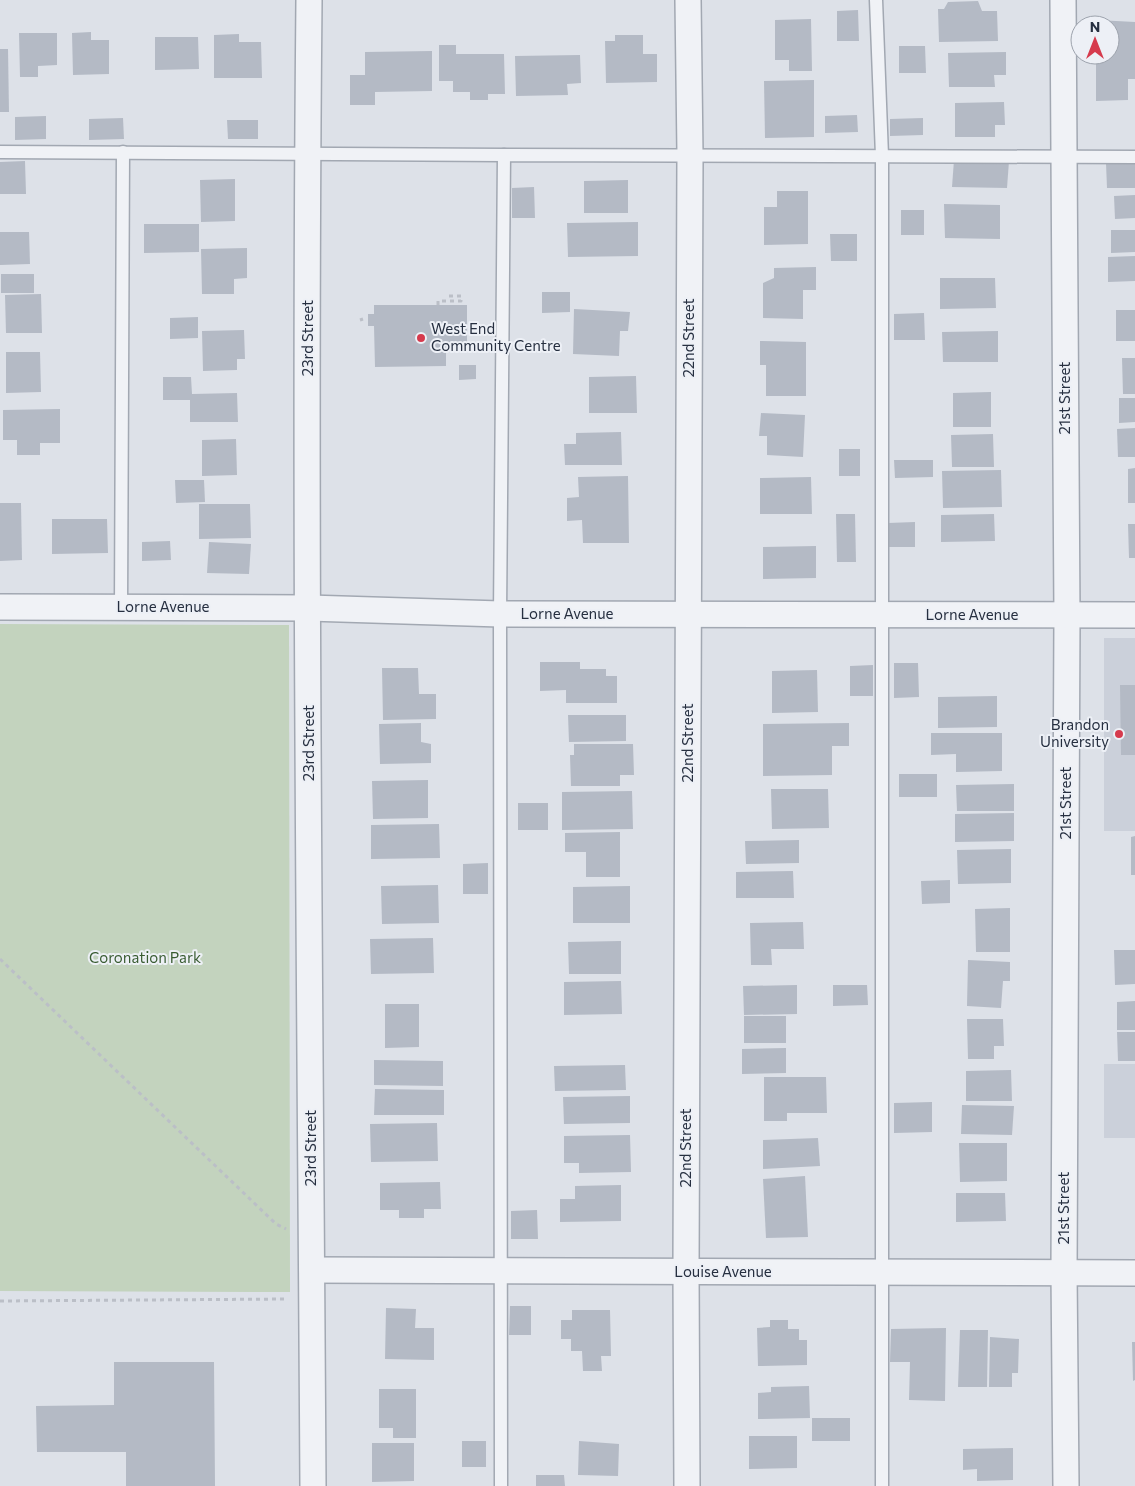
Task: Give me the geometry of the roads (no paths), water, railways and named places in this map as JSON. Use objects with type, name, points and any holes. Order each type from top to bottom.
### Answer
[{"type":"street","name":"23rd Street","points":[[309,0],[308,608],[313,1486]]},
{"type":"street","name":"22nd Street","points":[[687,1486],[690,154],[688,0]]},
{"type":"street","name":"21st Street","points":[[1063,0],[1067,616],[1064,1272],[1066,1486]]},
{"type":"street","name":"Lorne Avenue","points":[[0,607],[308,608],[500,614],[1135,616]]},
{"type":"street","name":"Louise Avenue","points":[[312,1270],[1135,1273]]},
{"type":"lane","points":[[876,0],[882,156],[882,1486]]},
{"type":"lane","points":[[0,152],[1135,157]]},
{"type":"lane","points":[[121,607],[123,152]]},
{"type":"lane","points":[[501,1486],[500,614],[504,155]]},
{"type":"place","name":"West End Community Centre","points":[[421,338]]},
{"type":"place","name":"Brandon University","points":[[1119,734]]},
{"type":"park label","name":"Coronation Park","points":[[145,958]]}]
